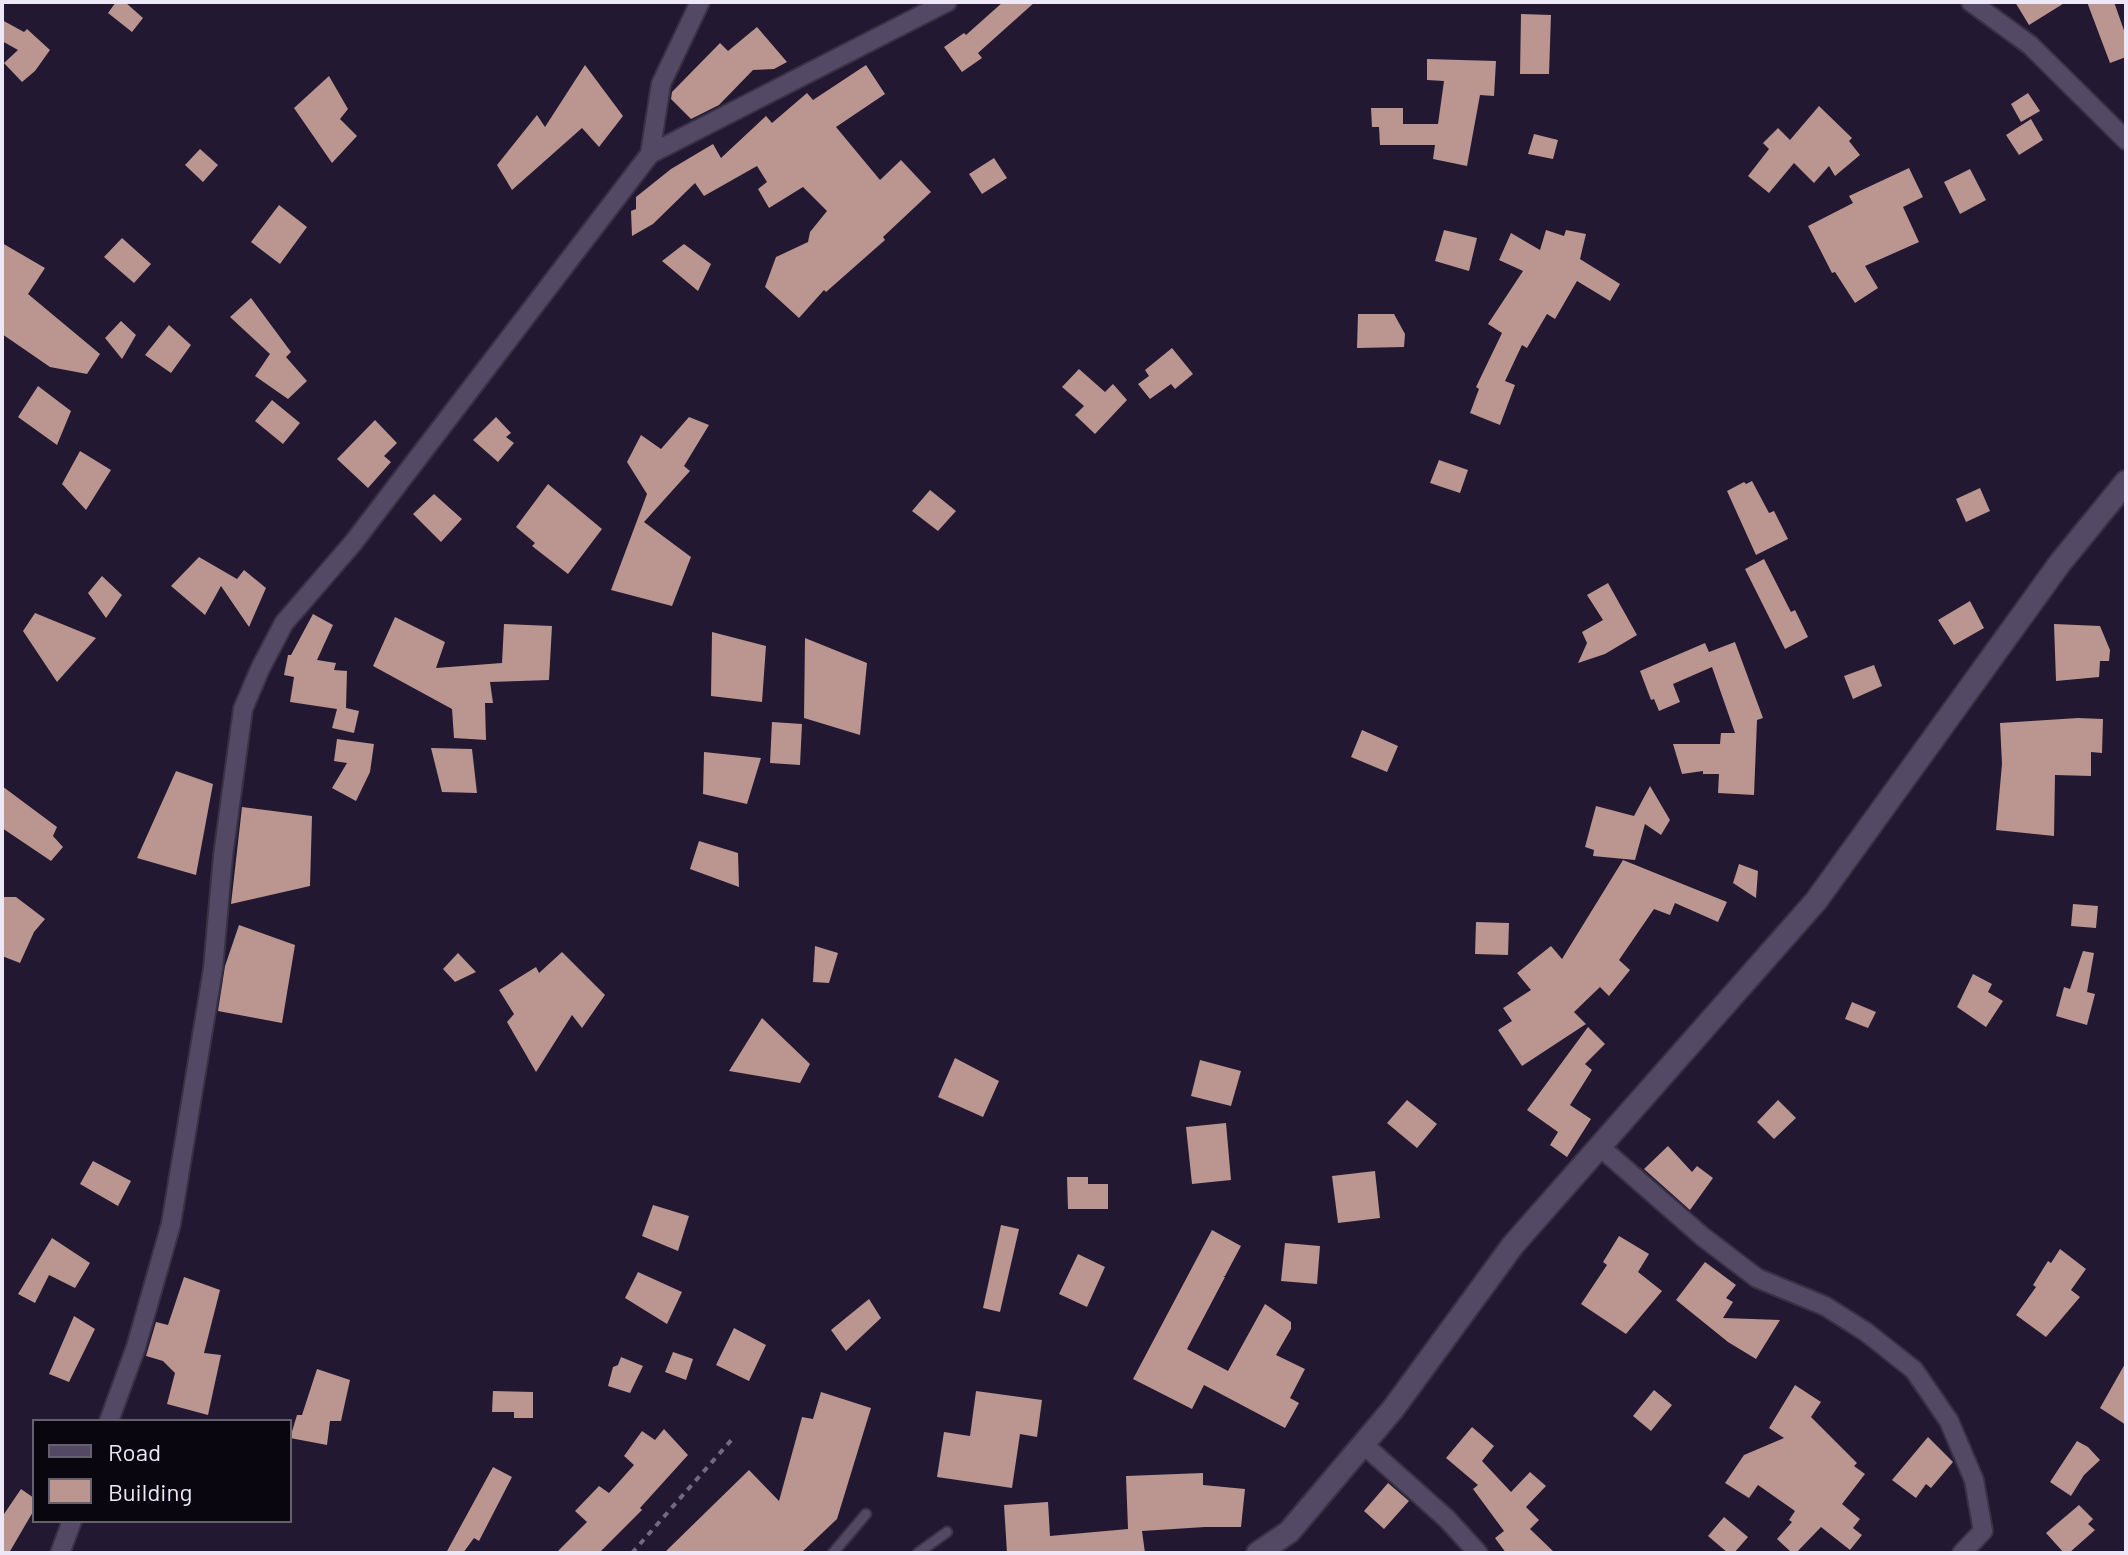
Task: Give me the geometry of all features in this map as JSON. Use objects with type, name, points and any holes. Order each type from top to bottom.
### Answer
[{"type":"street","points":[[650,154],[661,84],[700,2]]},
{"type":"street","points":[[110,1419],[136,1347],[171,1224],[213,969],[223,856],[243,709],[284,623],[353,543],[650,154],[947,2]]},
{"type":"street","points":[[1971,2],[2030,45],[2126,140]]},
{"type":"street","points":[[1266,1551],[1289,1532],[1393,1409],[1513,1245],[1816,901],[2060,563],[2126,482]]},
{"type":"street","points":[[1599,1146],[1703,1237],[1757,1278],[1825,1306],[1866,1332],[1914,1370],[1949,1421],[1974,1480],[1983,1531],[1962,1553]]},
{"type":"street","points":[[1363,1444],[1447,1519],[1478,1553]]},
{"type":"street","points":[[60,1553],[71,1523]]},
{"type":"lane","points":[[833,1553],[866,1514]]},
{"type":"lane","points":[[918,1553],[947,1532]]},
{"type":"path","points":[[632,1553],[734,1437]]},
{"type":"building","points":[[116,2],[125,2],[143,18],[132,32],[108,13]]},
{"type":"building","points":[[1003,2],[1035,2],[978,53],[982,58],[962,72],[944,47],[964,33],[966,35]]},
{"type":"building","points":[[2015,2],[2066,2],[2029,25]]},
{"type":"building","points":[[2087,2],[2114,2],[2126,36],[2126,57],[2110,63]]},
{"type":"building","points":[[1521,14],[1551,15],[1549,74],[1520,74]]},
{"type":"building","points":[[2,20],[24,32],[27,29],[50,50],[35,71],[22,82],[4,63],[18,50],[2,41]]},
{"type":"building","points":[[757,27],[787,62],[774,69],[753,70],[719,105],[691,119],[671,99],[672,92],[720,43],[728,51]]},
{"type":"building","points":[[1427,59],[1496,61],[1494,96],[1480,95],[1467,166],[1433,159],[1435,145],[1380,145],[1379,127],[1372,127],[1371,108],[1403,108],[1403,124],[1438,124],[1444,81],[1427,80]]},
{"type":"building","points":[[585,65],[623,116],[599,147],[582,128],[512,190],[497,165],[537,115],[545,127]]},
{"type":"building","points":[[866,65],[885,94],[836,127],[880,180],[901,160],[931,192],[883,237],[885,240],[826,292],[824,290],[799,318],[765,287],[776,257],[808,242],[810,232],[827,211],[803,187],[769,208],[758,189],[767,182],[757,166],[704,196],[695,183],[653,224],[632,236],[631,211],[636,209],[636,197],[671,169],[713,144],[721,158],[766,116],[772,123],[807,93],[813,100]]},
{"type":"building","points":[[329,76],[348,109],[340,119],[357,136],[332,163],[294,108]]},
{"type":"building","points":[[2028,93],[2040,111],[2021,122],[2011,104]]},
{"type":"building","points":[[1819,106],[1852,138],[1849,141],[1860,155],[1835,176],[1829,166],[1814,183],[1794,163],[1769,193],[1748,176],[1769,149],[1763,143],[1778,128],[1790,140]]},
{"type":"building","points":[[2031,119],[2043,140],[2019,155],[2006,135]]},
{"type":"building","points":[[1534,134],[1558,140],[1553,159],[1528,154]]},
{"type":"building","points":[[200,149],[218,165],[203,182],[185,165]]},
{"type":"building","points":[[994,158],[1007,178],[982,194],[969,174]]},
{"type":"building","points":[[1909,168],[1923,197],[1903,207],[1919,242],[1865,266],[1878,288],[1855,303],[1835,272],[1832,273],[1808,226],[1853,203],[1849,196]]},
{"type":"building","points":[[1970,169],[1986,200],[1960,214],[1944,182]]},
{"type":"building","points":[[279,205],[307,227],[280,264],[251,242]]},
{"type":"building","points":[[1444,230],[1477,238],[1469,271],[1435,261]]},
{"type":"building","points":[[1546,230],[1564,236],[1566,230],[1586,234],[1580,259],[1620,284],[1610,301],[1577,281],[1555,319],[1547,314],[1527,348],[1522,345],[1505,381],[1515,385],[1500,425],[1470,413],[1479,389],[1476,387],[1502,333],[1488,324],[1523,271],[1499,260],[1511,233],[1540,250]]},
{"type":"building","points":[[122,238],[151,264],[134,283],[104,257]]},
{"type":"building","points":[[2,243],[45,268],[28,294],[100,354],[87,374],[50,367],[2,334]]},
{"type":"building","points":[[684,244],[711,264],[698,291],[662,261]]},
{"type":"building","points":[[251,298],[291,352],[286,357],[307,381],[288,399],[255,376],[270,354],[230,317]]},
{"type":"building","points":[[1358,314],[1394,314],[1405,334],[1404,347],[1357,348]]},
{"type":"building","points":[[121,321],[136,335],[122,359],[105,338]]},
{"type":"building","points":[[169,325],[191,345],[171,373],[145,355]]},
{"type":"building","points":[[1172,348],[1193,374],[1175,389],[1171,384],[1150,399],[1138,384],[1149,376],[1145,370]]},
{"type":"building","points":[[1079,369],[1105,392],[1113,384],[1127,400],[1095,434],[1075,415],[1084,406],[1062,387]]},
{"type":"building","points":[[38,386],[71,411],[57,445],[18,417]]},
{"type":"building","points":[[272,400],[300,423],[283,444],[255,421]]},
{"type":"building","points":[[496,417],[511,433],[506,437],[514,443],[498,462],[473,440]]},
{"type":"building","points":[[689,417],[709,425],[684,466],[690,471],[644,522],[691,557],[672,606],[611,590],[647,494],[627,462],[641,435],[661,449]]},
{"type":"building","points":[[375,420],[397,443],[384,456],[391,462],[368,488],[337,459]]},
{"type":"building","points":[[80,451],[111,470],[86,510],[62,484]]},
{"type":"building","points":[[1439,460],[1468,470],[1460,493],[1430,483]]},
{"type":"building","points":[[1752,481],[1769,513],[1774,511],[1788,539],[1756,555],[1727,491]]},
{"type":"building","points":[[548,484],[602,529],[568,574],[532,546],[535,543],[516,527]]},
{"type":"building","points":[[1980,488],[1990,511],[1966,522],[1956,499]]},
{"type":"building","points":[[930,490],[956,511],[938,531],[912,511]]},
{"type":"building","points":[[434,494],[462,519],[441,542],[413,514]]},
{"type":"building","points":[[199,557],[237,579],[244,570],[266,588],[249,627],[221,586],[205,615],[171,586]]},
{"type":"building","points":[[1764,559],[1791,612],[1795,610],[1808,637],[1785,649],[1745,569]]},
{"type":"building","points":[[102,576],[122,595],[106,618],[88,593]]},
{"type":"building","points":[[1608,583],[1637,635],[1605,654],[1578,663],[1587,643],[1582,632],[1603,620],[1587,595]]},
{"type":"building","points":[[1970,601],[1984,628],[1954,645],[1938,620]]},
{"type":"building","points":[[35,613],[96,638],[57,682],[23,631]]},
{"type":"building","points":[[313,614],[333,625],[317,660],[336,663],[334,670],[347,671],[346,708],[359,711],[354,733],[332,728],[337,709],[290,702],[294,677],[284,675],[288,655],[291,655]]},
{"type":"building","points":[[395,617],[445,642],[436,668],[502,663],[504,624],[552,626],[549,680],[490,682],[493,703],[485,703],[486,740],[454,738],[452,709],[373,666]]},
{"type":"building","points":[[2054,624],[2100,626],[2110,650],[2109,661],[2100,661],[2099,677],[2056,681]]},
{"type":"building","points":[[712,632],[766,646],[762,702],[711,696]]},
{"type":"building","points":[[805,638],[867,663],[860,735],[804,718]]},
{"type":"building","points":[[1735,642],[1763,718],[1757,720],[1754,795],[1718,793],[1719,774],[1703,774],[1703,771],[1682,774],[1673,744],[1720,744],[1721,733],[1735,733],[1712,667],[1673,684],[1680,702],[1659,711],[1654,699],[1651,700],[1640,671],[1705,643],[1709,652]]},
{"type":"building","points":[[1874,665],[1882,686],[1853,699],[1844,676]]},
{"type":"building","points":[[2103,719],[2102,753],[2091,752],[2091,776],[2055,775],[2054,836],[1996,830],[2002,764],[2000,723]]},
{"type":"building","points":[[772,722],[802,724],[800,765],[770,763]]},
{"type":"building","points":[[1362,730],[1398,746],[1387,772],[1351,757]]},
{"type":"building","points":[[337,739],[374,744],[370,772],[356,801],[332,788],[347,763],[334,761]]},
{"type":"building","points":[[431,748],[472,749],[477,793],[442,792]]},
{"type":"building","points":[[704,752],[761,758],[747,804],[703,794]]},
{"type":"building","points":[[176,771],[213,784],[196,875],[137,858]]},
{"type":"building","points":[[2,786],[57,827],[53,836],[63,847],[51,861],[2,828]]},
{"type":"building","points":[[1650,786],[1670,820],[1661,835],[1645,824],[1635,860],[1593,856],[1594,850],[1585,847],[1596,806],[1634,816]]},
{"type":"building","points":[[242,807],[312,816],[310,886],[231,904]]},
{"type":"building","points":[[699,841],[738,853],[739,887],[690,869]]},
{"type":"building","points":[[1623,860],[1727,902],[1718,922],[1675,903],[1670,915],[1654,909],[1619,960],[1630,970],[1609,996],[1600,987],[1574,1012],[1586,1024],[1522,1066],[1498,1030],[1512,1021],[1503,1008],[1531,990],[1517,973],[1551,946],[1562,959]]},
{"type":"building","points":[[1739,864],[1758,871],[1756,898],[1733,883]]},
{"type":"building","points":[[2,897],[16,897],[45,919],[34,932],[20,963],[2,956]]},
{"type":"building","points":[[2073,904],[2098,906],[2096,928],[2071,926]]},
{"type":"building","points":[[1476,922],[1509,923],[1508,955],[1475,954]]},
{"type":"building","points":[[239,925],[295,945],[282,1023],[218,1011],[225,966]]},
{"type":"building","points":[[815,946],[838,953],[829,983],[813,982]]},
{"type":"building","points":[[2083,951],[2094,953],[2087,992],[2095,994],[2087,1025],[2056,1016],[2064,987],[2070,989]]},
{"type":"building","points":[[562,952],[605,995],[582,1028],[572,1015],[536,1072],[507,1022],[514,1014],[499,990],[536,967],[539,973]]},
{"type":"building","points":[[458,953],[476,972],[455,982],[443,969]]},
{"type":"building","points":[[1973,974],[1992,984],[1988,992],[2003,1001],[1986,1027],[1957,1007]]},
{"type":"building","points":[[1852,1002],[1876,1012],[1868,1028],[1845,1019]]},
{"type":"building","points":[[762,1018],[810,1064],[800,1083],[729,1071]]},
{"type":"building","points":[[1588,1027],[1605,1044],[1585,1064],[1592,1070],[1570,1105],[1591,1119],[1567,1157],[1550,1145],[1558,1132],[1527,1110]]},
{"type":"building","points":[[955,1058],[999,1081],[983,1117],[938,1097]]},
{"type":"building","points":[[1200,1060],[1241,1071],[1231,1106],[1191,1096]]},
{"type":"building","points":[[1407,1100],[1437,1124],[1417,1148],[1387,1123]]},
{"type":"building","points":[[1778,1100],[1796,1118],[1774,1139],[1757,1122]]},
{"type":"building","points":[[1226,1123],[1231,1180],[1192,1184],[1186,1127]]},
{"type":"building","points":[[1668,1146],[1692,1172],[1697,1166],[1713,1178],[1690,1210],[1644,1169]]},
{"type":"building","points":[[93,1161],[131,1181],[118,1206],[80,1184]]},
{"type":"building","points":[[1375,1171],[1380,1218],[1338,1223],[1332,1176]]},
{"type":"building","points":[[1067,1177],[1088,1177],[1088,1184],[1108,1184],[1108,1209],[1068,1209]]},
{"type":"building","points":[[653,1205],[689,1216],[678,1251],[642,1236]]},
{"type":"building","points":[[1001,1225],[1019,1229],[1000,1312],[983,1308]]},
{"type":"building","points":[[1212,1230],[1241,1246],[1187,1349],[1228,1371],[1265,1304],[1291,1322],[1291,1329],[1276,1355],[1305,1369],[1290,1398],[1299,1403],[1285,1428],[1204,1385],[1192,1409],[1133,1379]]},
{"type":"building","points":[[1619,1236],[1649,1254],[1638,1272],[1662,1291],[1626,1334],[1581,1304],[1607,1265],[1603,1262]]},
{"type":"building","points":[[52,1238],[90,1263],[75,1288],[49,1275],[35,1303],[18,1294]]},
{"type":"building","points":[[1285,1243],[1320,1246],[1317,1284],[1281,1281]]},
{"type":"building","points":[[2060,1249],[2086,1269],[2071,1290],[2080,1297],[2046,1337],[2016,1315],[2036,1287],[2033,1285],[2048,1261],[2051,1263]]},
{"type":"building","points":[[1078,1254],[1105,1267],[1087,1307],[1059,1294]]},
{"type":"building","points":[[1705,1262],[1736,1285],[1726,1298],[1733,1302],[1723,1318],[1780,1320],[1756,1359],[1728,1342],[1676,1300]]},
{"type":"building","points":[[638,1272],[682,1292],[667,1324],[625,1298]]},
{"type":"building","points":[[184,1277],[220,1290],[204,1353],[221,1355],[208,1415],[167,1404],[175,1373],[163,1361],[146,1356],[156,1322],[168,1325]]},
{"type":"building","points":[[869,1299],[881,1318],[846,1351],[831,1330]]},
{"type":"building","points":[[74,1316],[95,1329],[69,1382],[49,1374]]},
{"type":"building","points":[[734,1328],[766,1345],[749,1381],[716,1365]]},
{"type":"building","points":[[673,1352],[693,1359],[686,1380],[665,1372]]},
{"type":"building","points":[[621,1357],[643,1366],[630,1393],[608,1386],[613,1367],[618,1365]]},
{"type":"building","points":[[2126,1362],[2126,1425],[2100,1408]]},
{"type":"building","points":[[317,1369],[350,1380],[341,1421],[330,1421],[327,1445],[292,1438],[297,1415],[302,1415]]},
{"type":"building","points":[[1795,1385],[1821,1402],[1811,1417],[1857,1463],[1854,1466],[1865,1474],[1842,1504],[1860,1519],[1853,1528],[1862,1535],[1850,1550],[1821,1527],[1796,1553],[1792,1553],[1777,1539],[1792,1522],[1789,1520],[1795,1511],[1758,1485],[1749,1498],[1725,1483],[1744,1455],[1784,1438],[1769,1428]]},
{"type":"building","points":[[1654,1390],[1672,1405],[1651,1431],[1633,1416]]},
{"type":"building","points":[[493,1391],[533,1392],[533,1418],[514,1418],[514,1412],[492,1412]]},
{"type":"building","points":[[976,1391],[1042,1400],[1037,1437],[1020,1434],[1012,1488],[937,1477],[944,1432],[970,1436]]},
{"type":"building","points":[[821,1392],[871,1408],[837,1519],[801,1553],[664,1553],[749,1470],[779,1501],[802,1417],[813,1419]]},
{"type":"building","points":[[1472,1427],[1494,1446],[1482,1461],[1511,1492],[1530,1472],[1546,1486],[1526,1507],[1539,1520],[1530,1529],[1555,1553],[1506,1553],[1495,1538],[1504,1531],[1473,1489],[1478,1485],[1446,1458]]},
{"type":"building","points":[[664,1429],[688,1455],[640,1508],[642,1510],[599,1553],[556,1553],[587,1522],[575,1511],[599,1486],[609,1493],[634,1465],[624,1456],[642,1431],[655,1440]]},
{"type":"building","points":[[1928,1437],[1953,1462],[1931,1488],[1926,1484],[1916,1498],[1892,1480]]},
{"type":"building","points":[[2077,1441],[2100,1460],[2084,1475],[2071,1496],[2050,1482]]},
{"type":"building","points":[[493,1467],[512,1477],[479,1541],[474,1538],[463,1553],[446,1553]]},
{"type":"building","points":[[1203,1473],[1203,1485],[1245,1489],[1241,1527],[1142,1531],[1145,1553],[1007,1553],[1004,1505],[1048,1502],[1050,1536],[1128,1529],[1126,1476]]},
{"type":"building","points":[[1388,1483],[1409,1501],[1384,1529],[1364,1511]]},
{"type":"building","points":[[21,1489],[32,1497],[32,1513],[9,1553],[2,1553],[2,1517]]},
{"type":"building","points":[[2079,1505],[2093,1519],[2088,1524],[2095,1530],[2069,1553],[2064,1553],[2046,1533]]},
{"type":"building","points":[[1724,1517],[1748,1537],[1734,1553],[1728,1553],[1708,1536]]}]
